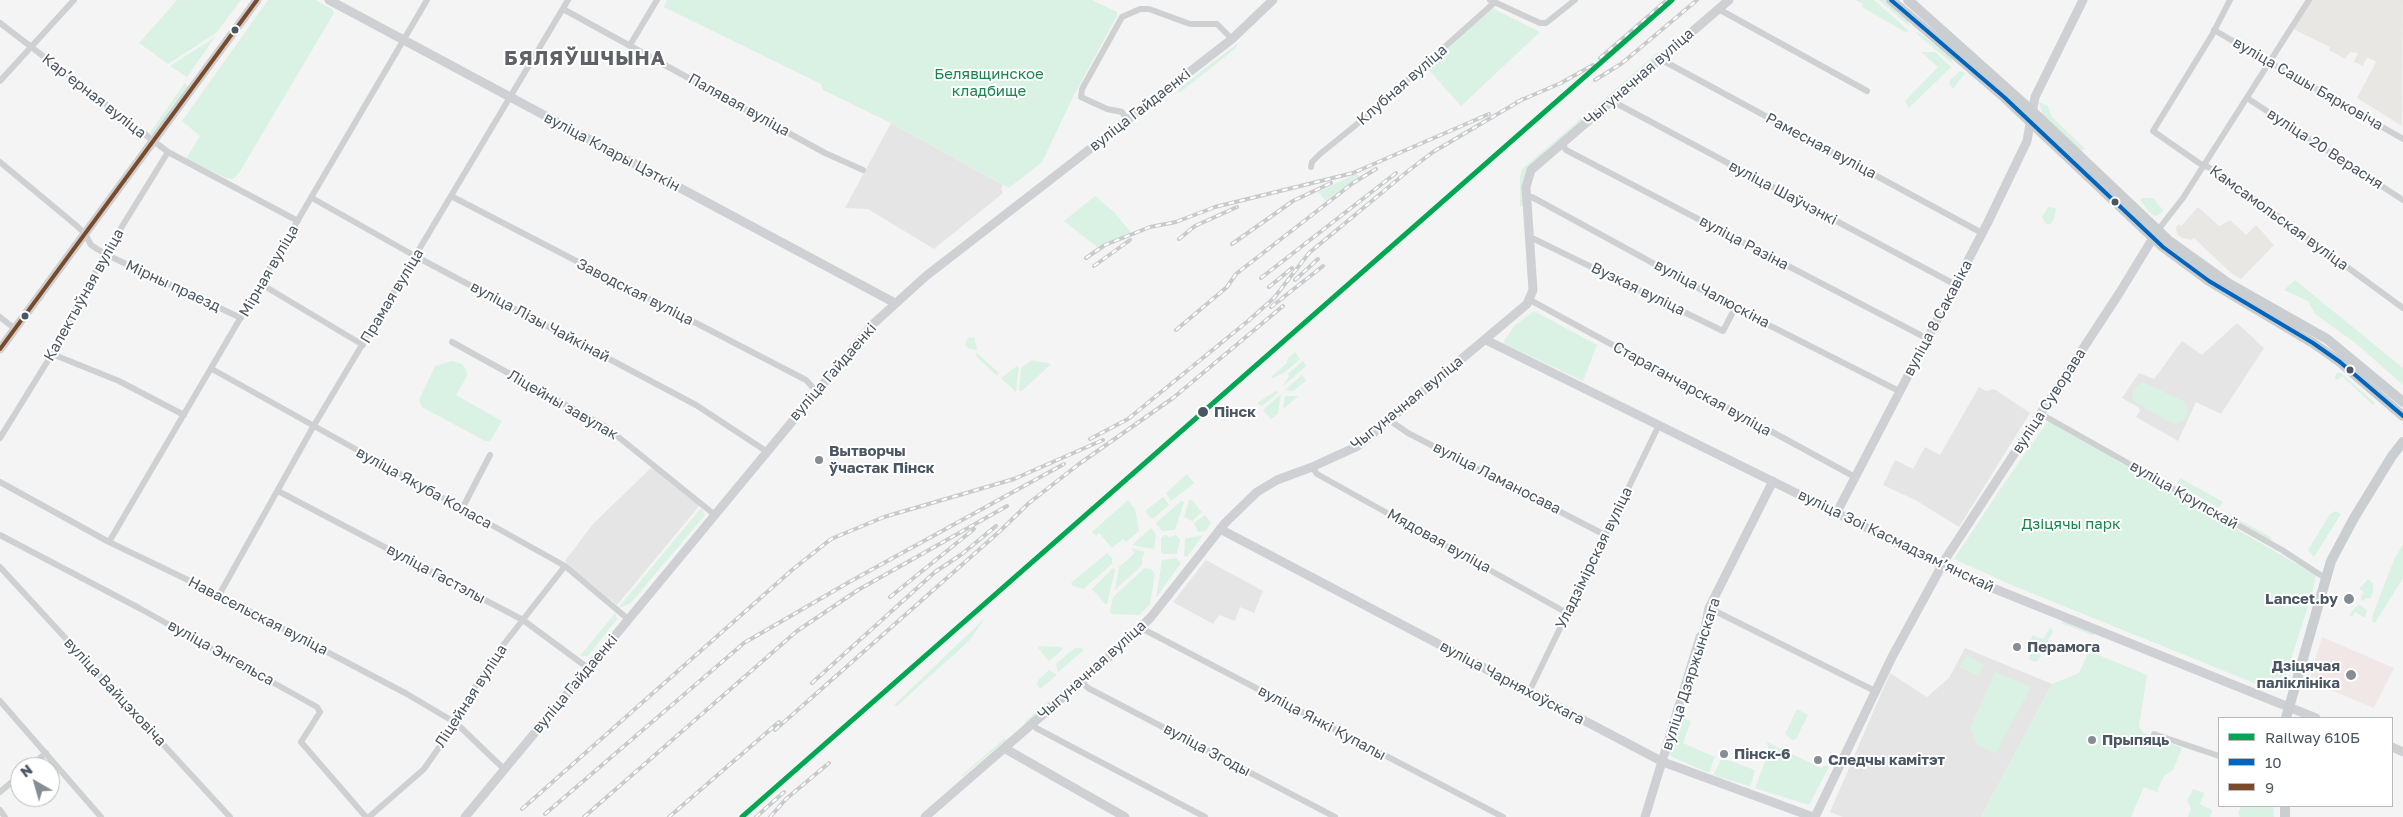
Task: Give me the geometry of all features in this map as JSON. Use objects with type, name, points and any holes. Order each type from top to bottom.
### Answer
[{"type":"main road","points":[[1891,0],[2031,116]]},
{"type":"main road","points":[[1908,0],[1940,27],[2155,234],[2209,281],[2290,327],[2313,343],[2340,362],[2403,416]]},
{"type":"main road","points":[[1932,35],[1940,34],[1940,27]]},
{"type":"main road","points":[[2155,234],[2228,283],[2327,339],[2403,402]]},
{"type":"main road","points":[[2286,717],[2325,578],[2339,543],[2392,456],[2403,442]]},
{"type":"street","points":[[0,81],[74,0]]},
{"type":"street","points":[[0,348],[256,0]]},
{"type":"street","name":"вуліца Клары Цэткін","points":[[329,0],[895,303]]},
{"type":"street","name":"Мірная вуліца","points":[[109,542],[427,0]]},
{"type":"street","name":"Прамая вуліца","points":[[219,595],[313,427],[568,0]]},
{"type":"street","points":[[630,45],[657,0]]},
{"type":"street","name":"вуліца Гайдаенкі","points":[[465,817],[872,325],[926,276],[1232,39],[1273,0]]},
{"type":"street","points":[[1493,1],[1540,23],[1546,23],[1575,0]]},
{"type":"street","name":"Чыгуначная вуліца","points":[[925,817],[1141,628],[1220,529],[1257,492],[1277,480],[1312,467],[1358,446],[1486,340],[1530,300],[1532,290],[1526,181],[1531,170],[1728,0]]},
{"type":"street","name":"вуліца 8 Сакавіка","points":[[1837,512],[1956,285],[2027,141],[2035,97],[2083,0]]},
{"type":"street","points":[[2214,30],[2230,0]]},
{"type":"street","name":"вуліца Суворава","points":[[1814,817],[1875,691],[1942,565],[2120,292],[2155,234],[2183,198],[2309,0]]},
{"type":"street","name":"Клубная вуліца","points":[[1311,167],[1312,162],[1320,154],[1372,112],[1493,1]]},
{"type":"street","points":[[1720,8],[1722,11],[1867,91]]},
{"type":"street","name":"Палявая вуліца","points":[[563,9],[825,153],[863,170]]},
{"type":"street","points":[[1127,120],[1122,112],[1106,109],[1081,97],[1082,90],[1122,17],[1140,9],[1150,9],[1190,24],[1217,24],[1232,39]]},
{"type":"street","name":"Карʼерная вуліца","points":[[0,23],[168,152],[298,221]]},
{"type":"street","name":"Камсамольская вуліца","points":[[2214,30],[2153,131],[2204,164],[2403,308]]},
{"type":"street","name":"вуліца Сашы Бярковіча","points":[[2214,30],[2403,139]]},
{"type":"street","name":"Рамесная вуліца","points":[[1660,59],[1982,233]]},
{"type":"street","name":"вуліца 20 Верасня","points":[[2247,98],[2403,200]]},
{"type":"street","name":"вуліца Шаўчэнкі","points":[[1612,101],[1956,285]]},
{"type":"street","name":"вуліца Разіна","points":[[1562,144],[1566,150],[1928,339]]},
{"type":"street","name":"Калектыўная вуліца","points":[[0,438],[52,354],[105,254],[168,152]]},
{"type":"street","name":"Мірны праезд","points":[[0,162],[85,234],[91,245],[105,254],[241,318]]},
{"type":"street","name":"Заводская вуліца","points":[[451,196],[806,380],[816,391]]},
{"type":"street","name":"вуліца Чалюскіна","points":[[1527,197],[1532,197],[1735,308],[1899,391]]},
{"type":"street","name":"вуліца Лізы Чайкінай","points":[[312,198],[415,256],[696,405],[766,451]]},
{"type":"street","name":"Вузкая вуліца","points":[[1529,238],[1723,330],[1735,308]]},
{"type":"street","points":[[261,284],[363,345]]},
{"type":"street","name":"Стараганчарская вуліца","points":[[1530,300],[1855,477]]},
{"type":"street","points":[[0,317],[15,329]]},
{"type":"street","name":"вуліца Зоі Касмадзямʼянскай","points":[[1486,340],[1942,565],[1999,590],[2313,717]]},
{"type":"street","name":"Ліцейны завулак","points":[[452,342],[606,427],[715,515]]},
{"type":"street","points":[[52,354],[119,381],[184,415]]},
{"type":"street","name":"вуліца Якуба Коласа","points":[[212,369],[565,566],[628,619]]},
{"type":"street","name":"вуліца Крупскай","points":[[2041,414],[2282,550],[2325,578]]},
{"type":"street","name":"вуліца Ламаносава","points":[[1389,420],[1408,433],[1606,535]]},
{"type":"street","name":"Уладзімірская вуліца","points":[[1529,692],[1659,424]]},
{"type":"street","points":[[462,508],[490,455]]},
{"type":"street","name":"Мядовая вуліца","points":[[1312,467],[1317,474],[1567,613]]},
{"type":"street","name":"Навасельская вуліца","points":[[0,482],[109,542],[219,595],[456,723],[504,769]]},
{"type":"street","name":"вуліца Дзяржынскага","points":[[1645,817],[1698,645],[1704,633],[1710,608],[1773,482]]},
{"type":"street","name":"вуліца Гастэлы","points":[[278,491],[524,620],[588,668]]},
{"type":"street","name":"вуліца Чарняхоўскага","points":[[1220,529],[1663,762],[1814,817]]},
{"type":"street","name":"вуліца Энгельса","points":[[0,535],[140,608],[317,707],[320,712],[301,742],[367,817]]},
{"type":"street","name":"Ліцейная вуліца","points":[[367,817],[424,769],[456,723],[475,687],[565,566]]},
{"type":"street","name":"вуліца Вайцэховіча","points":[[0,567],[230,817]]},
{"type":"street","points":[[1710,608],[1875,691]]},
{"type":"street","name":"вуліца Янкі Купалы","points":[[1141,628],[1503,817]]},
{"type":"street","name":"вуліца Згоды","points":[[1082,681],[1088,688],[1335,817]]},
{"type":"street","points":[[0,701],[102,817]]},
{"type":"street","points":[[1033,724],[1036,728],[1204,817]]},
{"type":"street","points":[[2154,734],[2218,756]]},
{"type":"street","points":[[1004,748],[1125,817]]},
{"type":"street","points":[[41,757],[46,753]]},
{"type":"street","points":[[0,792],[10,784]]},
{"type":"street","points":[[0,810],[5,817]]},
{"type":"shaded area","points":[[2311,0],[2403,0],[2402,126],[2357,98],[2376,62],[2367,57],[2363,66],[2354,62],[2358,53],[2350,52],[2345,59],[2329,50],[2330,47],[2293,29]]},
{"type":"shaded area","points":[[891,123],[1003,185],[1001,189],[1003,193],[934,249],[868,209],[845,208]]},
{"type":"shaded area","points":[[2198,207],[2219,226],[2230,220],[2246,235],[2256,225],[2274,245],[2241,279],[2231,273],[2194,238],[2191,240],[2182,238],[2177,234],[2176,227],[2179,224],[2181,226]]},
{"type":"shaded area","points":[[2237,323],[2264,348],[2221,414],[2196,402],[2178,441],[2136,417],[2140,411],[2138,407],[2122,398],[2139,373],[2154,379],[2182,341],[2202,355]]},
{"type":"shaded area","points":[[1979,387],[1986,391],[1994,389],[2030,413],[1959,527],[1917,501],[1883,485],[1895,460],[1913,469],[1925,447],[1940,455]]},
{"type":"shaded area","points":[[653,466],[700,505],[617,605],[565,561],[593,524]]},
{"type":"shaded area","points":[[1206,560],[1263,591],[1254,613],[1240,607],[1235,621],[1219,615],[1213,624],[1173,602]]},
{"type":"shaded area","name":"Дзіцячая паліклініка","points":[[2322,637],[2394,668],[2374,708],[2309,681]]},
{"type":"shaded area","points":[[1965,648],[2052,684],[1981,817],[1843,817],[1830,812],[1890,673],[1927,697],[1949,678]]},
{"type":"green space","points":[[177,0],[241,0],[216,33],[168,64],[139,43]]},
{"type":"green space","points":[[268,0],[315,0],[332,9],[334,13],[239,173],[233,179],[226,178],[186,159],[200,136],[182,121]]},
{"type":"green space","name":"Белявщинское кладбище","points":[[667,0],[1092,0],[1117,12],[1117,16],[1074,95],[1042,162],[1009,188],[891,123],[823,90],[821,84],[664,7]]},
{"type":"green space","points":[[1856,0],[1874,0],[1909,31],[1905,32],[1862,7],[1863,4]]},
{"type":"green space","points":[[1879,0],[1885,0],[1908,21],[1910,27]]},
{"type":"green space","points":[[1492,8],[1540,32],[1461,106],[1427,68]]},
{"type":"green space","points":[[1918,32],[1951,57],[1953,64],[1916,33]]},
{"type":"green space","points":[[215,37],[187,77],[170,66]]},
{"type":"green space","points":[[1238,43],[1236,48],[1177,93],[1181,87]]},
{"type":"green space","points":[[1921,52],[1935,52],[1951,67],[1909,108],[1905,101],[1938,67]]},
{"type":"green space","points":[[1657,53],[1660,55],[1598,108],[1595,107]]},
{"type":"green space","points":[[1960,71],[1965,73],[1953,89],[1949,84],[1950,80]]},
{"type":"green space","points":[[185,83],[188,88],[153,134],[149,134]]},
{"type":"green space","points":[[2039,102],[2048,106],[2052,117],[2085,149],[2080,151],[2043,117]]},
{"type":"green space","points":[[1584,116],[1582,121],[1526,171],[1522,185],[1523,205],[1520,207],[1520,177],[1522,169]]},
{"type":"green space","points":[[1356,174],[1359,176],[1326,201],[1318,192]]},
{"type":"green space","points":[[1095,196],[1115,213],[1133,235],[1097,247],[1064,221]]},
{"type":"green space","points":[[2142,198],[2153,198],[2163,212],[2156,216],[2151,214],[2140,200]]},
{"type":"green space","points":[[2048,207],[2055,208],[2056,210],[2054,219],[2050,224],[2046,224],[2042,217]]},
{"type":"green space","points":[[2295,280],[2403,368],[2403,385],[2358,345],[2315,314],[2308,301],[2284,290]]},
{"type":"green space","points":[[1534,311],[1597,345],[1583,381],[1503,343],[1514,326]]},
{"type":"green space","points":[[974,337],[977,350],[969,349],[965,345],[968,338]]},
{"type":"green space","points":[[1295,352],[1300,359],[1285,372],[1273,378],[1271,377],[1287,363],[1288,358]]},
{"type":"green space","points":[[977,353],[999,373],[997,376],[975,355]]},
{"type":"green space","points":[[1032,360],[1051,364],[1022,391],[1019,391],[1021,368]]},
{"type":"green space","points":[[453,361],[462,364],[466,369],[467,376],[456,395],[502,421],[490,441],[485,441],[422,407],[419,400],[435,366]]},
{"type":"green space","points":[[1303,361],[1306,366],[1282,387],[1289,376],[1288,374]]},
{"type":"green space","points":[[1017,366],[1019,368],[1016,392],[1001,378]]},
{"type":"green space","points":[[2336,373],[2341,373],[2375,403],[2373,405],[2342,376],[2337,380],[2335,379]]},
{"type":"green space","points":[[1302,375],[1306,381],[1293,391],[1285,390]]},
{"type":"green space","points":[[2143,382],[2183,401],[2188,410],[2186,418],[2177,424],[2171,423],[2133,401],[2134,388]]},
{"type":"green space","points":[[1277,390],[1278,393],[1262,406],[1257,403]]},
{"type":"green space","points":[[1281,394],[1278,414],[1271,419],[1263,410]]},
{"type":"green space","points":[[1285,396],[1299,396],[1283,409]]},
{"type":"green space","name":"Дзіцячы парк","points":[[2048,421],[2316,575],[2312,594],[2282,687],[2264,687],[2014,586],[1954,559]]},
{"type":"green space","points":[[1187,474],[1194,483],[1171,501],[1166,493]]},
{"type":"green space","points":[[2180,478],[2223,502],[2219,508],[2177,484]]},
{"type":"green space","points":[[1163,497],[1169,505],[1154,518],[1150,518],[1145,511]]},
{"type":"green space","points":[[1128,500],[1135,509],[1139,531],[1126,542],[1123,539],[1112,548],[1099,533],[1096,536],[1092,532]]},
{"type":"green space","points":[[1189,500],[1192,500],[1202,512],[1192,521],[1184,517]]},
{"type":"green space","points":[[1181,501],[1184,502],[1175,530],[1162,531],[1156,523]]},
{"type":"green space","points":[[701,508],[705,515],[630,604],[618,608]]},
{"type":"green space","points":[[2336,511],[2341,514],[2314,557],[2308,550],[2330,514]]},
{"type":"green space","points":[[2227,513],[2272,538],[2270,541],[2228,517]]},
{"type":"green space","points":[[1205,515],[1211,523],[1206,531],[1198,532],[1194,523]]},
{"type":"green space","points":[[1151,528],[1156,534],[1154,549],[1132,545]]},
{"type":"green space","points":[[1165,535],[1170,537],[1176,535],[1180,540],[1177,554],[1164,554],[1161,552],[1161,538]]},
{"type":"green space","points":[[1203,535],[1187,557],[1184,556],[1185,539]]},
{"type":"green space","points":[[2403,544],[2403,578],[2375,623],[2372,622],[2373,614],[2394,560]]},
{"type":"green space","points":[[1131,548],[1145,552],[1142,558],[1142,565],[1115,590],[1119,567],[1135,553]]},
{"type":"green space","points":[[1107,553],[1112,558],[1112,564],[1083,589],[1073,586],[1071,583]]},
{"type":"green space","points":[[1176,558],[1181,563],[1156,598],[1162,560]]},
{"type":"green space","points":[[1113,568],[1115,570],[1107,604],[1105,604],[1092,589]]},
{"type":"green space","points":[[1145,568],[1151,569],[1155,574],[1150,604],[1139,615],[1111,614],[1113,597]]},
{"type":"green space","points":[[2368,579],[2373,583],[2373,593],[2370,599],[2366,598],[2363,601],[2361,597],[2364,592],[2359,589]]},
{"type":"green space","points":[[2358,604],[2367,610],[2365,618],[2355,612],[2352,617],[2349,615]]},
{"type":"green space","points":[[615,613],[617,619],[588,656],[580,656]]},
{"type":"green space","points":[[985,618],[970,640],[897,706],[894,705]]},
{"type":"green space","points":[[2064,620],[2094,633],[2094,636],[2061,623]]},
{"type":"green space","points":[[2050,627],[2053,631],[2038,661],[2034,662],[2028,659],[2034,646],[2029,644],[2033,635],[2044,638]]},
{"type":"green space","points":[[1039,646],[1061,647],[1063,649],[1049,661],[1038,648]]},
{"type":"green space","points":[[1075,648],[1082,648],[1084,650],[1058,672],[1056,664]]},
{"type":"green space","name":"Прыпяць","points":[[2089,651],[2147,675],[2139,726],[2142,732],[2182,748],[2173,770],[2164,776],[2158,789],[2159,793],[2144,787],[2131,817],[1981,817],[2052,684],[2079,673]]},
{"type":"green space","points":[[1966,655],[1984,665],[1978,676],[1960,667]]},
{"type":"green space","points":[[1100,657],[1027,724],[1025,722],[1028,719]]},
{"type":"green space","points":[[1049,670],[1057,675],[1040,689],[1037,685],[1038,680]]},
{"type":"green space","points":[[1995,672],[2031,687],[1996,753],[1977,745],[1970,728]]},
{"type":"green space","points":[[1797,709],[1808,715],[1796,739],[1792,740],[1785,734]]},
{"type":"green space","points":[[1680,717],[1691,721],[1683,743],[1715,757],[1709,773],[1668,755],[1677,719]]},
{"type":"green space","points":[[1005,738],[1006,740],[962,777],[962,775]]},
{"type":"green space","points":[[1767,742],[1821,768],[1826,765],[1829,767],[1809,805],[1755,788],[1769,751]]},
{"type":"green space","points":[[1722,758],[1755,770],[1749,786],[1713,775]]},
{"type":"green space","points":[[2193,789],[2204,793],[2200,804],[2212,810],[2210,817],[2188,817],[2191,808],[2187,801]]},
{"type":"green space","points":[[2241,807],[2273,807],[2274,817],[2240,817],[2238,813]]},
{"type":"railway","points":[[1600,58],[1667,0]]},
{"type":"railway","points":[[1595,80],[1621,64],[1697,0]]},
{"type":"railway","points":[[1517,102],[1561,83],[1593,65]]},
{"type":"railway","points":[[1090,439],[1128,419],[1248,321],[1274,298],[1309,253],[1408,171],[1433,152],[1523,99]]},
{"type":"railway","points":[[1086,258],[1105,245],[1150,227],[1176,222],[1215,207],[1353,173],[1489,114]]},
{"type":"railway","points":[[1176,330],[1227,287],[1236,274],[1353,183],[1376,169]]},
{"type":"railway","points":[[1261,278],[1396,173]]},
{"type":"railway","points":[[1232,244],[1293,201],[1331,183]]},
{"type":"railway","points":[[1179,239],[1195,226],[1237,207]]},
{"type":"railway","points":[[1094,266],[1130,240]]},
{"type":"railway","points":[[1295,280],[1318,259]]},
{"type":"railway","points":[[1271,307],[1323,266]]},
{"type":"railway","points":[[1269,287],[1292,268]]},
{"type":"railway","points":[[775,730],[999,532],[1029,503],[1079,464],[1173,398],[1283,306]]},
{"type":"railway","points":[[522,809],[792,570],[831,539],[884,517],[1014,479],[1103,440]]},
{"type":"railway","points":[[545,814],[744,643],[851,581],[1064,464]]},
{"type":"railway","points":[[584,817],[797,631],[858,590],[1007,506]]},
{"type":"railway","points":[[812,683],[935,572],[962,554],[996,526]]},
{"type":"railway","points":[[890,597],[974,529]]},
{"type":"railway","points":[[669,817],[779,722]]},
{"type":"railway","points":[[770,817],[786,799],[829,763]]},
{"type":"railway","points":[[756,817],[784,792]]},
{"type":"rail line","name":"610Б","points":[[742,817],[1672,0]]},
{"type":"transit line","name":"9","points":[[0,349],[257,0]]},
{"type":"transit line","name":"10","points":[[1891,0],[2004,97],[2163,247],[2209,281],[2313,343],[2340,362],[2403,416]]},
{"type":"place","name":"Пінск","points":[[1203,412]]},
{"type":"place","name":"Вытворчы ўчастак Пінск","points":[[819,460]]},
{"type":"place","name":"Lancet.by","points":[[2349,599]]},
{"type":"place","name":"Перамога","points":[[2017,647]]},
{"type":"place","name":"Дзіцячая паліклініка","points":[[2351,675]]},
{"type":"place","name":"Прыпяць","points":[[2092,740]]},
{"type":"place","name":"Пінск-6","points":[[1724,754]]},
{"type":"place","name":"Следчы камітэт","points":[[1818,760]]},
{"type":"district","name":"БЯЛЯЎШЧЫНА","points":[[585,59]]}]
